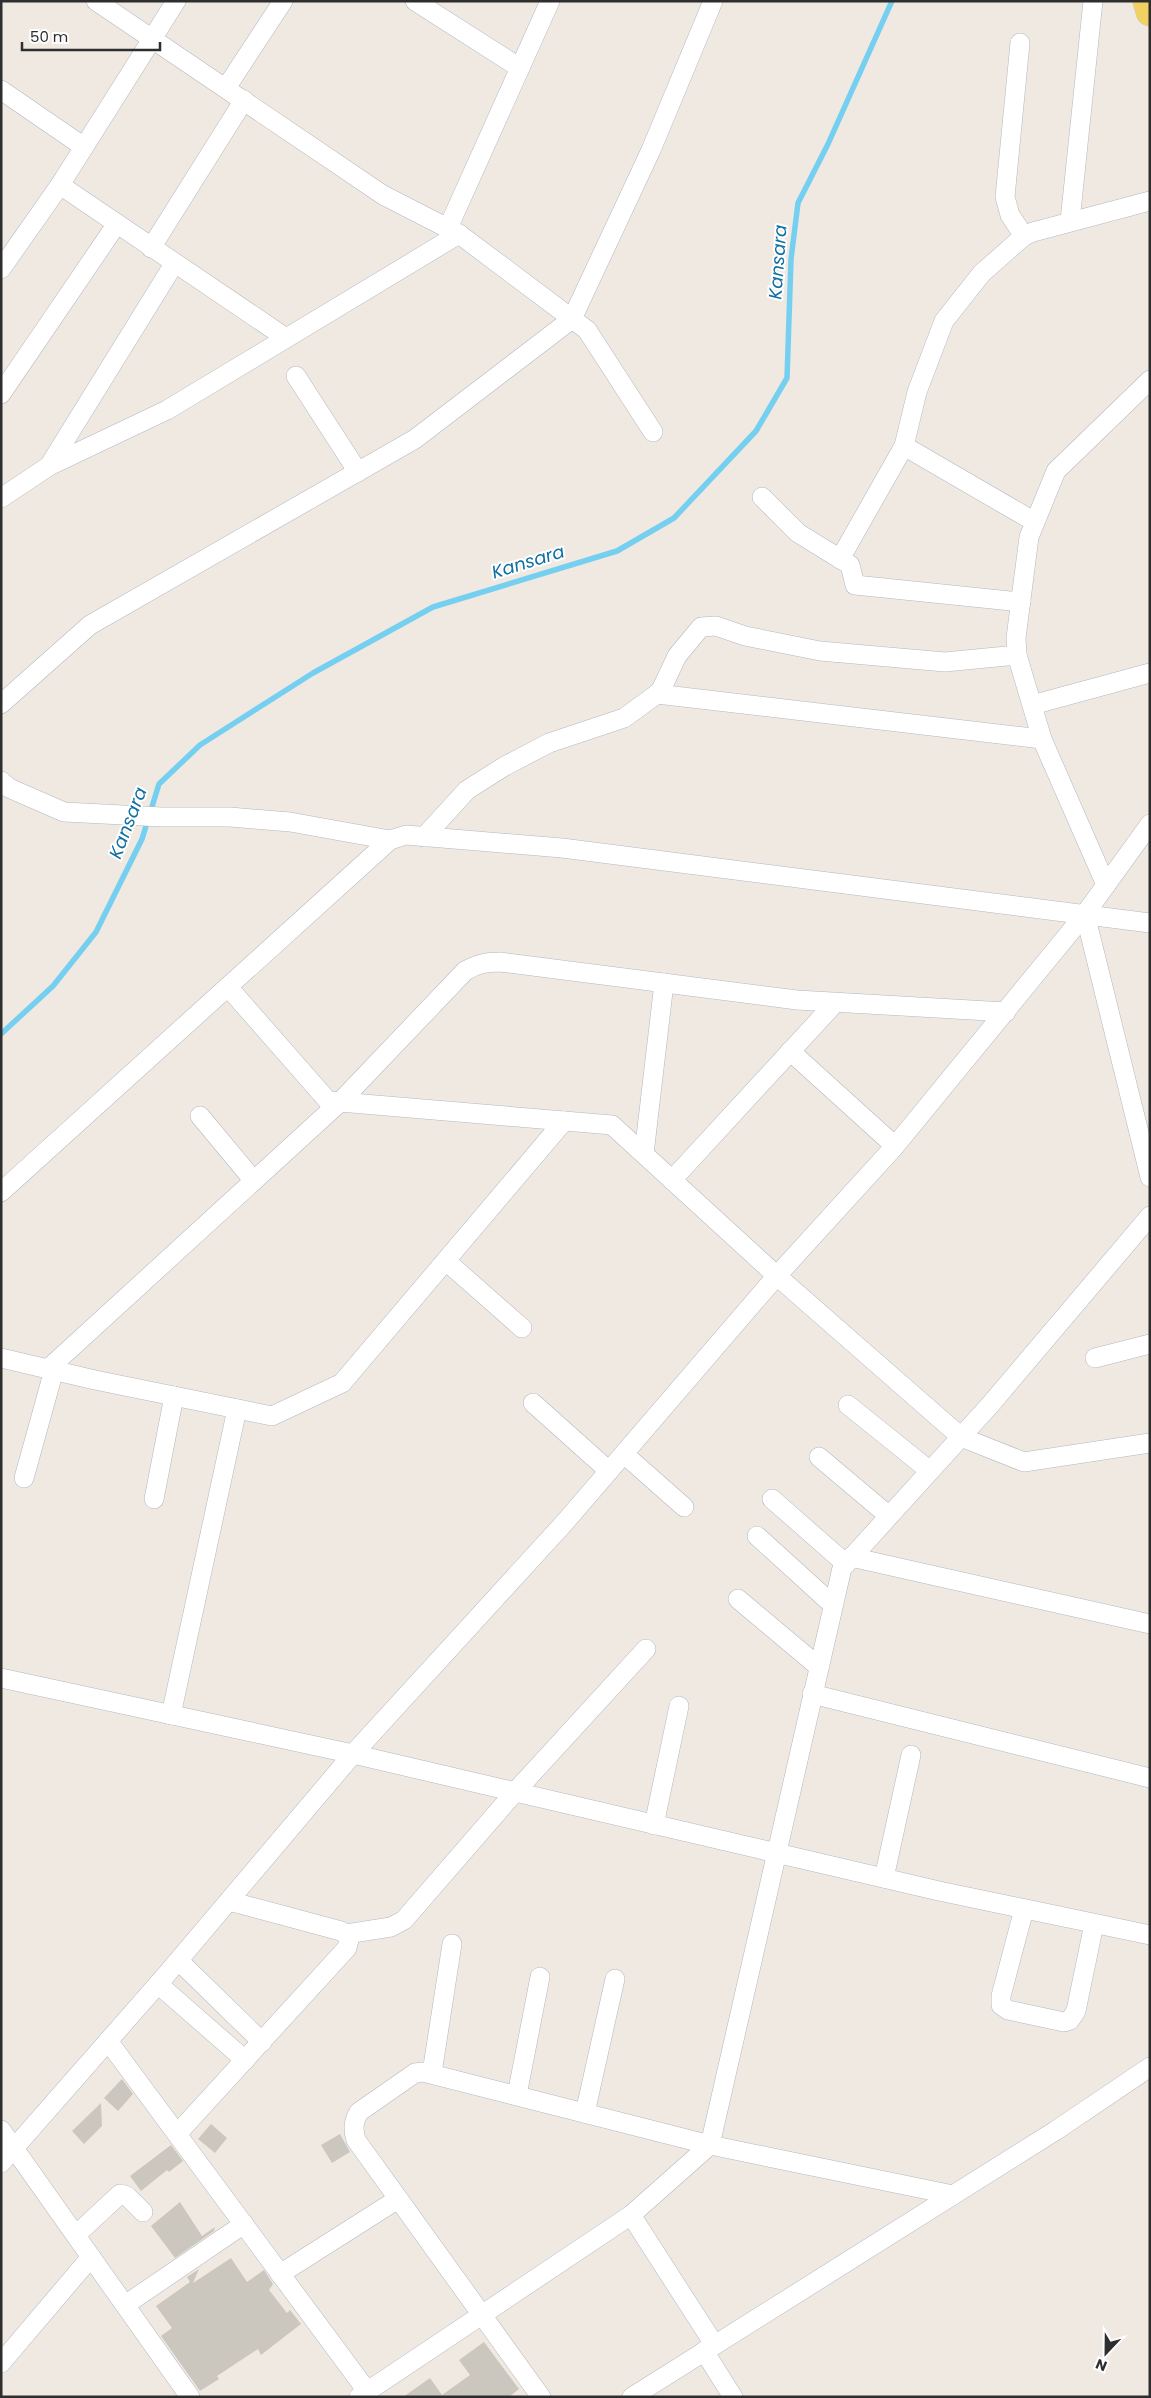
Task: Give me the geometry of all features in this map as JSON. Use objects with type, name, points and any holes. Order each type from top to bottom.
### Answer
[{"type":"main road","points":[[1147,1],[1150,12]]},
{"type":"street","points":[[96,1],[383,195],[454,231],[587,330],[653,432]]},
{"type":"street","points":[[1,269],[60,185],[176,1]]},
{"type":"street","points":[[226,88],[283,1]]},
{"type":"street","points":[[415,1],[520,68]]},
{"type":"street","points":[[1,498],[48,466],[167,410],[286,338],[454,231],[520,68],[550,1]]},
{"type":"street","points":[[1,704],[90,625],[415,439],[572,319],[651,150],[713,1]]},
{"type":"street","points":[[1070,221],[1093,1]]},
{"type":"street","points":[[1020,43],[1005,197],[1010,215],[1024,236]]},
{"type":"street","points":[[1,90],[84,147]]},
{"type":"street","points":[[151,248],[244,100]]},
{"type":"street","points":[[60,185],[174,264],[286,338]]},
{"type":"street","points":[[840,559],[904,446],[917,392],[944,321],[982,273],[1024,236],[1070,221],[1150,201]]},
{"type":"street","points":[[1,394],[116,224]]},
{"type":"street","points":[[48,466],[174,264]]},
{"type":"street","points":[[296,376],[358,472]]},
{"type":"street","points":[[1106,885],[1042,739],[1017,655],[1016,638],[1029,537],[1056,471],[1150,380]]},
{"type":"street","points":[[904,446],[1035,522]]},
{"type":"street","points":[[762,497],[798,533],[850,565],[855,585],[1021,602]]},
{"type":"street","points":[[424,836],[474,785],[549,744],[624,718],[657,694],[661,690],[677,656],[701,627],[716,626],[746,636],[820,650],[945,662],[1017,655]]},
{"type":"street","points":[[1032,705],[1150,673]]},
{"type":"street","points":[[657,694],[1042,739]]},
{"type":"street","points":[[4,790],[64,812],[162,817],[230,817],[290,822],[390,840]]},
{"type":"street","points":[[1,2163],[179,1961],[353,1754],[609,1471],[776,1276],[895,1146],[1085,914],[1150,824]]},
{"type":"street","points":[[1,1192],[390,840],[406,835],[562,848],[1150,923]]},
{"type":"street","points":[[1085,914],[1150,1177]]},
{"type":"street","points":[[24,1478],[51,1370],[340,1102],[465,971],[475,965],[500,962],[798,1000],[1006,1012]]},
{"type":"street","points":[[644,1154],[664,983]]},
{"type":"street","points":[[228,987],[328,1100],[612,1125],[776,1276],[961,1437],[1024,1462],[1150,1443]]},
{"type":"street","points":[[672,1180],[835,1003]]},
{"type":"street","points":[[790,1052],[895,1146]]},
{"type":"street","points":[[200,1116],[254,1181]]},
{"type":"street","points":[[1,1358],[272,1416],[342,1383],[564,1121]]},
{"type":"street","points":[[108,2041],[244,2224],[363,2394],[631,2216],[710,2145],[775,1853],[842,1568],[961,1437],[1150,1216]]},
{"type":"street","points":[[446,1261],[522,1328]]},
{"type":"street","points":[[1095,1358],[1150,1344]]},
{"type":"street","points":[[154,1499],[174,1396]]},
{"type":"street","points":[[533,1403],[609,1471]]},
{"type":"street","points":[[848,1405],[930,1471]]},
{"type":"street","points":[[171,1715],[237,1408]]},
{"type":"street","points":[[624,1454],[684,1506]]},
{"type":"street","points":[[819,1457],[889,1516]]},
{"type":"street","points":[[772,1499],[849,1560],[1150,1624]]},
{"type":"street","points":[[757,1536],[833,1605]]},
{"type":"street","points":[[738,1600],[819,1667]]},
{"type":"street","points":[[229,1901],[346,1934],[391,1927],[404,1920],[515,1792],[646,1649]]},
{"type":"street","points":[[1,1678],[353,1754],[884,1878],[1150,1935]]},
{"type":"street","points":[[812,1694],[1150,1778]]},
{"type":"street","points":[[654,1825],[679,1706]]},
{"type":"street","points":[[884,1878],[911,1755]]},
{"type":"street","points":[[1024,1909],[1000,1996],[1001,2005],[1008,2010],[1064,2022],[1070,2020],[1076,2011],[1094,1924]]},
{"type":"street","points":[[177,2134],[347,1948],[350,1940],[346,1934]]},
{"type":"street","points":[[432,2073],[452,1944]]},
{"type":"street","points":[[179,1961],[262,2042]]},
{"type":"street","points":[[517,2095],[540,1977]]},
{"type":"street","points":[[585,2112],[615,1979]]},
{"type":"street","points":[[158,1984],[245,2060]]},
{"type":"street","points":[[632,2397],[953,2195],[1150,2068]]},
{"type":"street","points":[[541,2397],[356,2140],[353,2129],[359,2112],[415,2073],[432,2073],[710,2145],[953,2195]]},
{"type":"street","points":[[1,2130],[190,2397]]},
{"type":"street","points":[[76,2235],[120,2194],[127,2196],[143,2212]]},
{"type":"street","points":[[280,2274],[398,2198]]},
{"type":"street","points":[[631,2216],[709,2347],[733,2397]]},
{"type":"street","points":[[126,2305],[244,2224]]},
{"type":"street","points":[[1,2363],[91,2257]]},
{"type":"building","points":[[122,2079],[133,2094],[118,2111],[104,2098]]},
{"type":"building","points":[[101,2103],[102,2126],[84,2144],[72,2131]]},
{"type":"building","points":[[211,2124],[227,2138],[215,2153],[198,2139]]},
{"type":"building","points":[[340,2134],[350,2152],[332,2163],[321,2145]]},
{"type":"building","points":[[171,2145],[183,2161],[169,2172],[167,2170],[141,2191],[130,2176]]},
{"type":"building","points":[[180,2202],[202,2236],[215,2227],[214,2231],[175,2258],[151,2226]]},
{"type":"building","points":[[231,2258],[247,2282],[264,2270],[273,2284],[269,2290],[287,2313],[290,2310],[301,2324],[261,2355],[258,2349],[217,2376],[219,2379],[200,2391],[161,2336],[172,2328],[156,2306],[190,2282],[187,2277],[199,2269],[193,2283]]},
{"type":"building","points":[[484,2342],[519,2389],[509,2397],[403,2397],[430,2378],[442,2395],[470,2375],[459,2360]]},
{"type":"waterway","name":"Kansara","points":[[1,1034],[53,986],[96,932],[142,839],[159,784],[200,745],[313,673],[433,607],[617,551],[674,518],[756,431],[787,378],[791,259],[798,203],[828,144],[892,1]]}]
